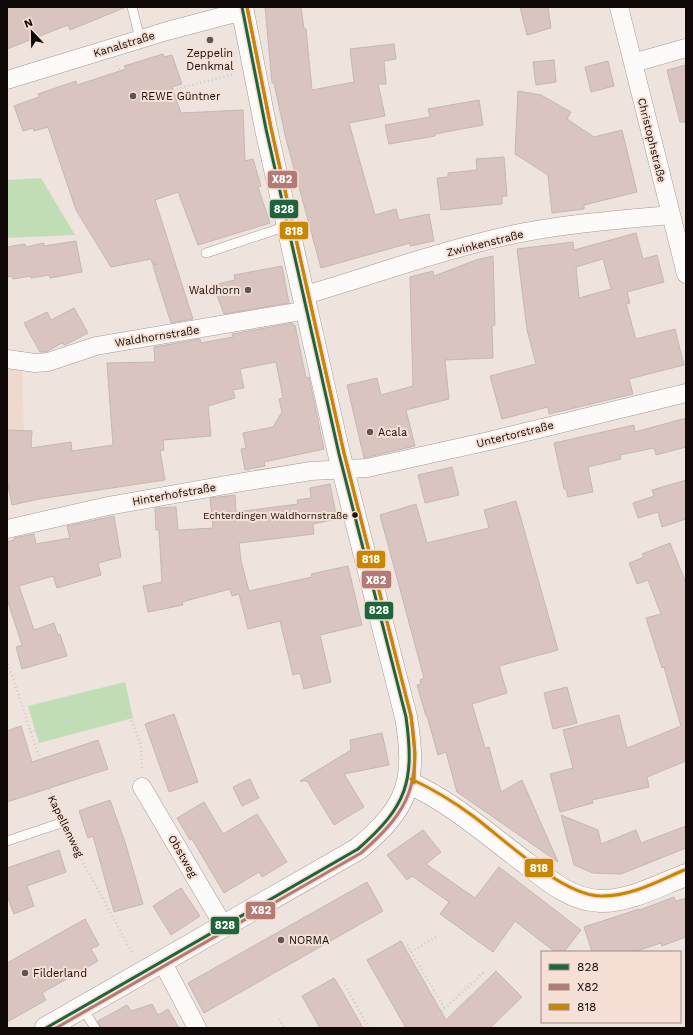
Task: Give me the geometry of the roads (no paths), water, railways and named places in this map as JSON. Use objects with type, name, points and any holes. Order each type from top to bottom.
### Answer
[{"type":"main road","points":[[46,1028],[358,849],[372,837],[393,814],[409,783],[410,754],[406,717],[343,470],[266,128],[256,68],[242,9]]},
{"type":"main road","points":[[409,783],[427,791],[451,806],[496,842],[569,894],[587,900],[615,900],[633,895],[686,875]]},
{"type":"street","name":"Christophstraße","points":[[619,7],[686,274]]},
{"type":"street","name":"Kanalstraße","points":[[7,80],[242,9]]},
{"type":"street","points":[[633,63],[686,48]]},
{"type":"street","name":"Zwinkenstraße","points":[[306,302],[474,244],[507,236],[586,223],[671,215]]},
{"type":"street","name":"Waldhornstraße","points":[[7,359],[35,363],[48,362],[96,346],[306,302]]},
{"type":"street","name":"Untertorstraße","points":[[343,470],[367,468],[406,460],[686,393]]},
{"type":"street","name":"Hinterhofstraße","points":[[7,529],[108,506],[311,472],[343,470]]},
{"type":"street","name":"Obstweg","points":[[142,787],[224,925]]},
{"type":"street","points":[[162,961],[197,1028]]},
{"type":"lane","points":[[132,7],[140,39]]},
{"type":"lane","points":[[206,253],[289,226]]},
{"type":"lane","points":[[7,841],[62,823]]},
{"type":"lane","points":[[82,1007],[95,1028]]},
{"type":"place","name":"Zeppelin Denkmal","points":[[210,40]]},
{"type":"place","name":"REWE Güntner","points":[[133,96]]},
{"type":"place","name":"Waldhorn","points":[[248,290]]},
{"type":"place","name":"Acala","points":[[370,432]]},
{"type":"place","name":"Echterdingen Waldhornstraße","points":[[355,515]]},
{"type":"place","name":"NORMA","points":[[281,940]]},
{"type":"place","name":"Filderland","points":[[25,973]]}]
